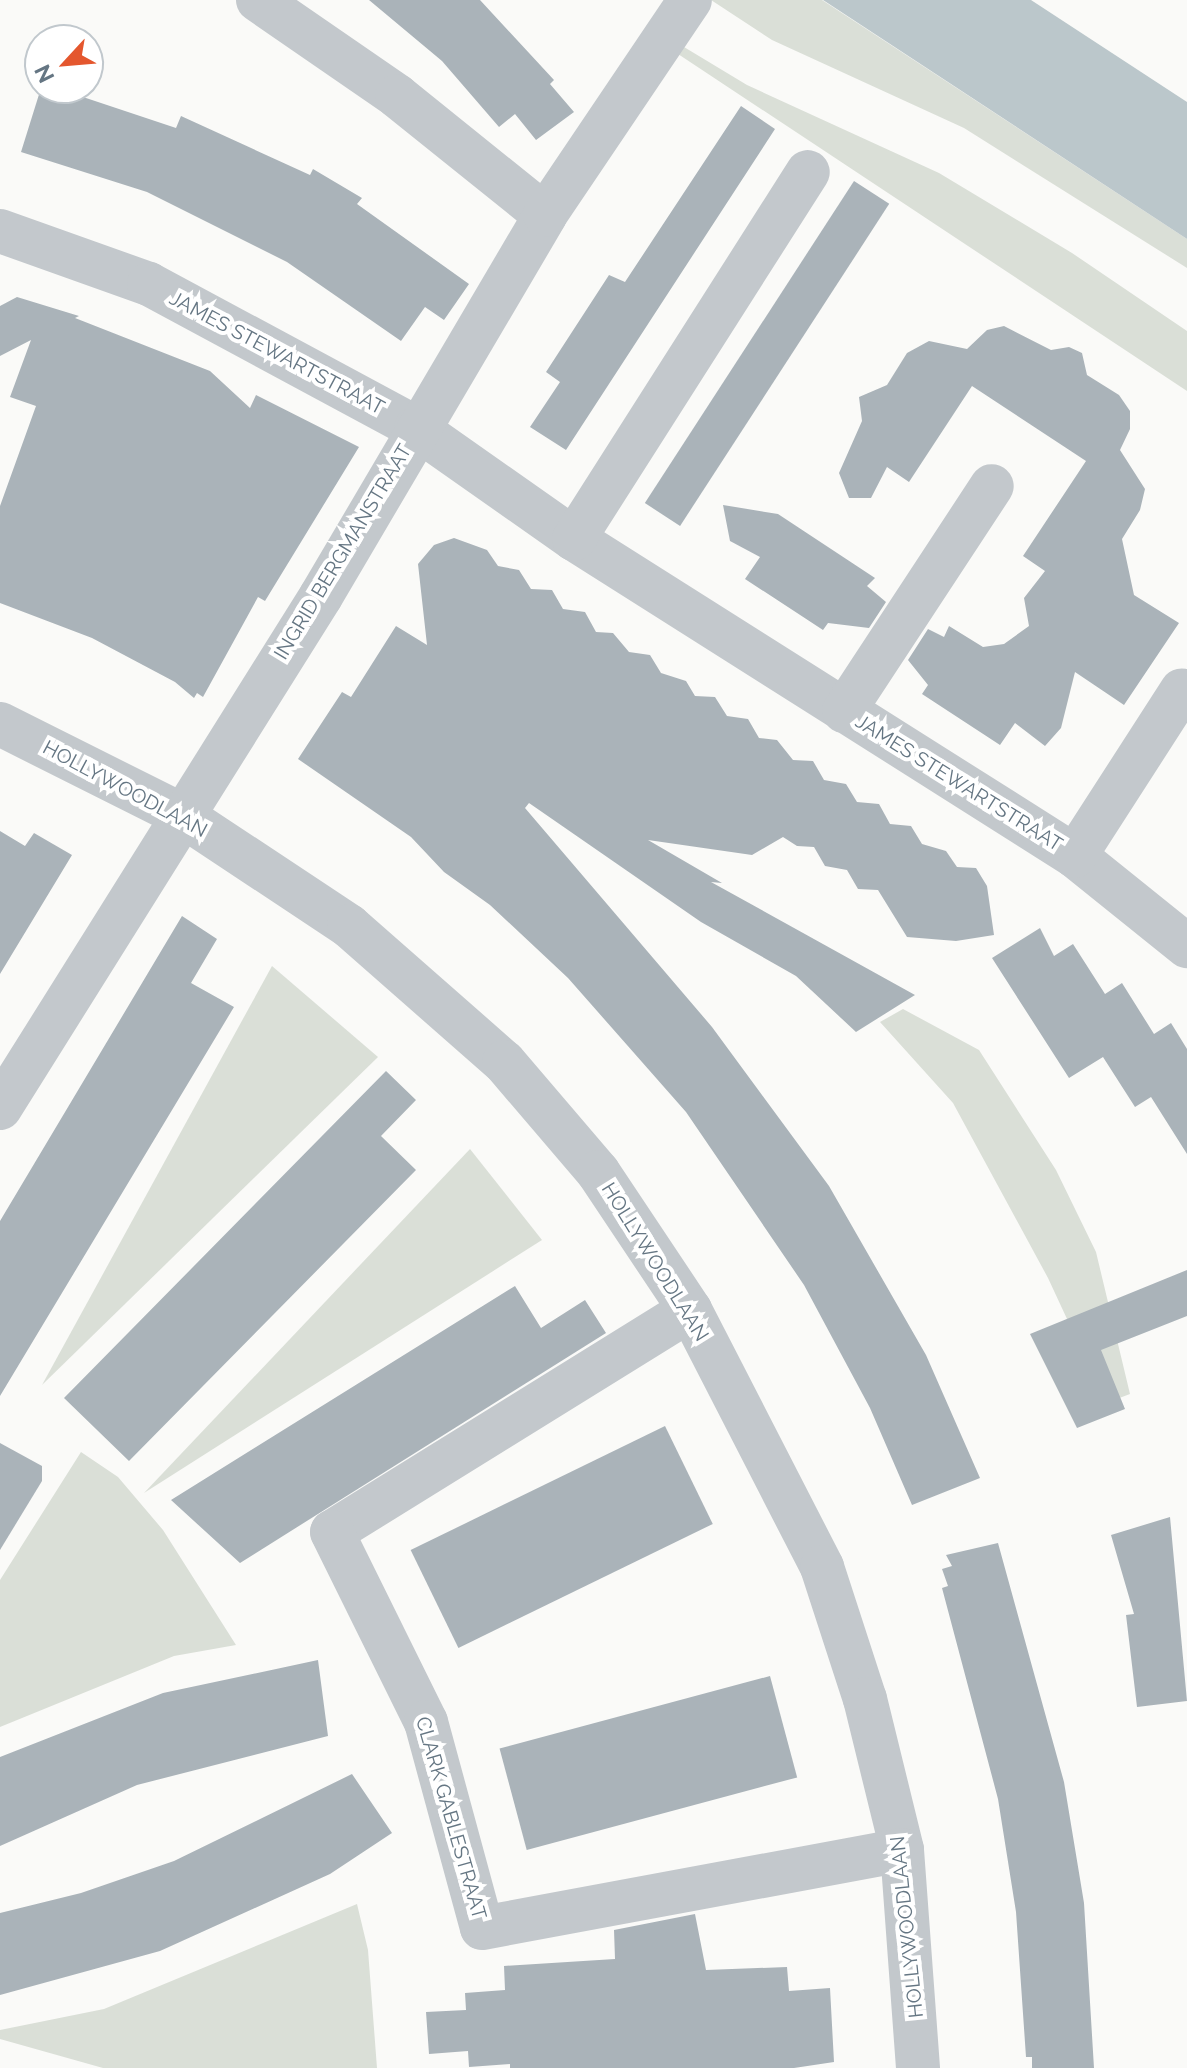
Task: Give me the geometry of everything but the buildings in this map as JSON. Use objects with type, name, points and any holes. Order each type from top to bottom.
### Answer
[{"type":"street","points":[[258,0],[397,96],[545,215]]},
{"type":"street","name":"INGRID BERGMANSTRAAT","points":[[0,1108],[180,814],[321,596],[416,428],[545,215],[690,0]]},
{"type":"street","points":[[574,539],[808,172]]},
{"type":"street","name":"JAMES STEWARTSTRAAT","points":[[0,231],[149,284],[416,428],[574,539],[1075,856],[1187,946]]},
{"type":"street","name":"JAMES STEWARTSTRAAT","points":[[844,711],[992,486]]},
{"type":"street","name":"JAMES STEWARTSTRAAT","points":[[1075,856],[1182,690]]},
{"type":"street","name":"HOLLYWOODLAAN","points":[[0,724],[180,814],[349,926],[504,1062],[598,1172],[690,1310],[822,1567],[865,1699],[902,1850],[918,2068]]},
{"type":"street","name":"CLARK GABLESTRAAT","points":[[690,1310],[332,1532],[426,1722],[482,1928],[902,1850]]},
{"type":"shaded area","points":[[711,0],[822,0],[1187,239],[1187,268],[964,128],[772,40]]},
{"type":"shaded area","points":[[823,0],[1031,0],[1187,102],[1187,239]]},
{"type":"shaded area","points":[[679,44],[747,85],[939,173],[1072,253],[1187,331],[1187,391],[675,52]]},
{"type":"shaded area","points":[[272,966],[378,1057],[42,1385]]},
{"type":"shaded area","points":[[903,1009],[979,1050],[1056,1170],[1096,1252],[1130,1394],[1106,1403],[1048,1278],[953,1103],[880,1022]]},
{"type":"shaded area","points":[[470,1149],[542,1240],[144,1493]]},
{"type":"shaded area","points":[[81,1452],[118,1477],[163,1530],[236,1645],[174,1656],[0,1727],[0,1580]]},
{"type":"shaded area","points":[[357,1904],[368,1950],[377,2068],[103,2068],[0,2039],[0,2030],[104,2009]]}]
